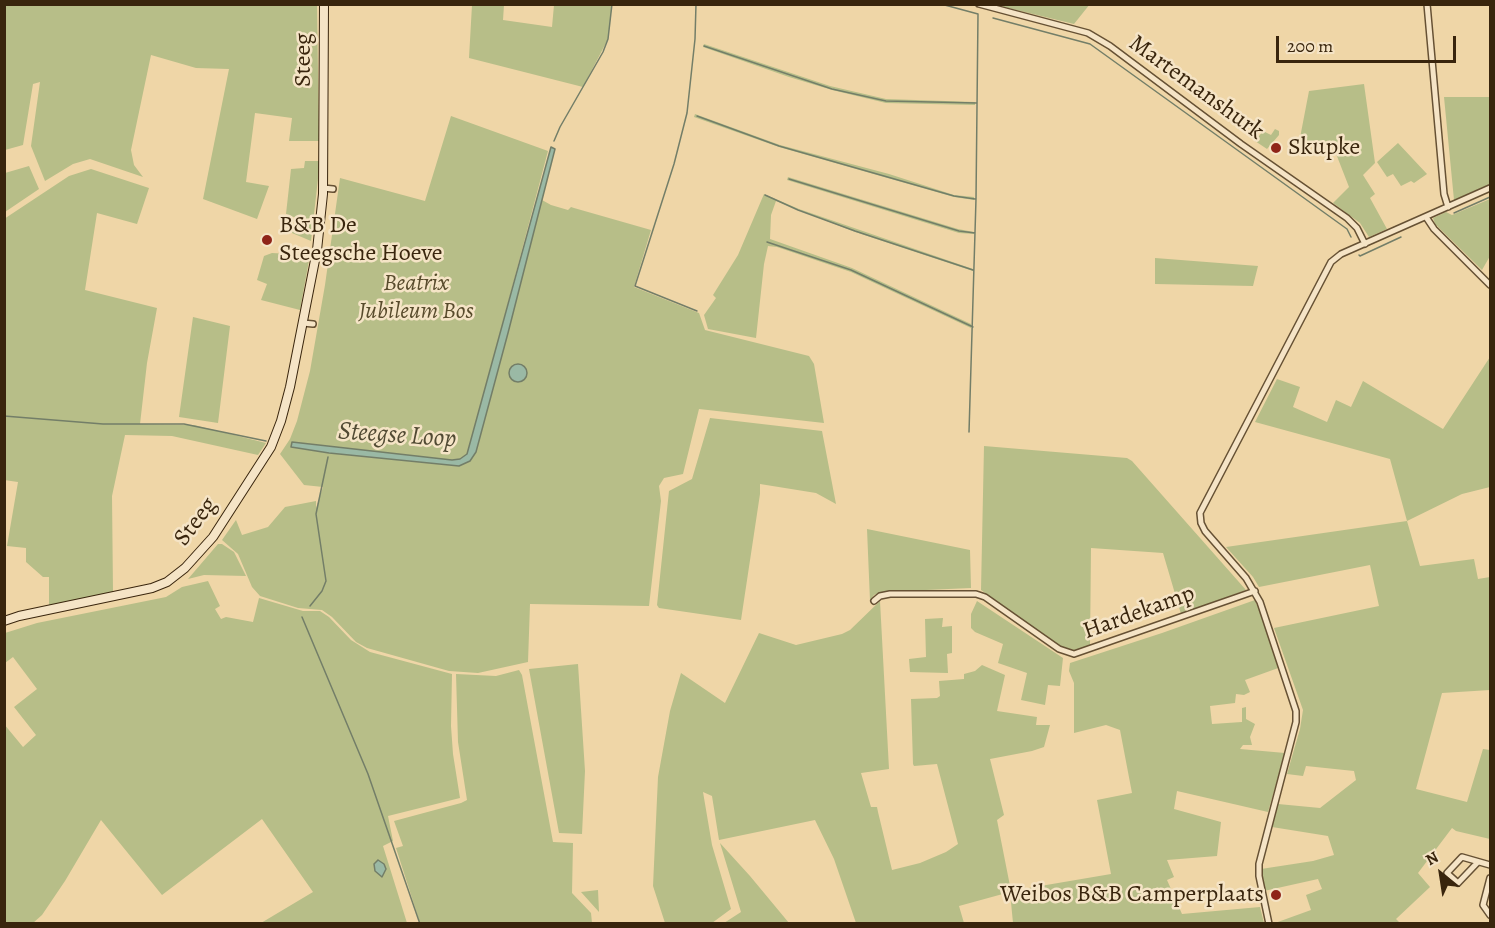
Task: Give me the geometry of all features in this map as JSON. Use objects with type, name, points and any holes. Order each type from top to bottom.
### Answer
[{"type":"street","name":"Steeg","points":[[4,621],[159,586],[180,573],[216,539],[271,447],[291,387],[317,250],[323,188],[324,4]]},
{"type":"street","name":"Martemanshurk","points":[[979,4],[1088,33],[1347,218],[1357,228],[1365,244]]},
{"type":"street","points":[[1427,4],[1444,194],[1448,207]]},
{"type":"street","points":[[323,188],[333,189]]},
{"type":"street","points":[[1269,924],[1258,864],[1297,716],[1255,591],[1205,531],[1200,513],[1327,268],[1337,257],[1491,188]]},
{"type":"street","points":[[1426,217],[1434,229],[1491,285]]},
{"type":"street","points":[[303,323],[313,324]]},
{"type":"street","name":"Hardekamp","points":[[874,601],[880,596],[891,594],[976,594],[985,597],[1059,649],[1074,654],[1255,591]]},
{"type":"street","points":[[1478,862],[1458,883],[1448,873],[1462,857],[1491,865]]},
{"type":"street","points":[[1491,878],[1483,904],[1491,915]]},
{"type":"green space","points":[[5,4],[317,5],[319,141],[289,141],[292,118],[255,113],[246,182],[269,186],[257,219],[203,199],[229,69],[196,68],[151,55],[131,150],[134,165],[143,177],[90,159],[73,164],[45,181],[31,146],[40,82],[33,84],[23,145],[5,150]]},
{"type":"green space","points":[[996,4],[1090,4],[1074,24],[996,5]]},
{"type":"green space","points":[[472,5],[504,5],[503,20],[552,27],[554,5],[612,5],[608,39],[583,87],[469,58]]},
{"type":"green space","points":[[704,44],[830,86],[886,99],[975,102],[975,105],[886,103],[789,77],[703,47]]},
{"type":"green space","points":[[1364,84],[1375,163],[1363,175],[1375,194],[1370,198],[1387,229],[1369,237],[1360,223],[1333,203],[1349,187],[1333,146],[1299,143],[1309,91]]},
{"type":"green space","points":[[1444,97],[1490,97],[1490,184],[1454,200]]},
{"type":"green space","points":[[695,114],[780,145],[889,174],[954,195],[974,197],[974,200],[954,197],[779,147],[694,117]]},
{"type":"green space","name":"Beatrix Jubileum Bos","points":[[451,116],[548,151],[469,451],[464,458],[452,460],[292,442],[291,447],[458,466],[470,461],[476,452],[542,200],[568,210],[571,207],[651,230],[634,287],[699,313],[705,330],[809,356],[814,364],[824,423],[699,409],[683,474],[664,478],[659,486],[661,501],[649,606],[530,604],[528,662],[478,673],[449,671],[367,648],[356,642],[322,610],[298,608],[260,596],[252,587],[238,554],[222,540],[236,520],[242,535],[268,527],[285,507],[316,501],[316,508],[323,487],[304,485],[280,454],[290,439],[297,421],[310,371],[340,178],[425,201]]},
{"type":"green space","points":[[1275,129],[1279,131],[1279,135],[1267,149],[1255,141],[1263,131],[1271,135]]},
{"type":"green space","points":[[1398,143],[1427,174],[1414,183],[1411,181],[1401,186],[1393,174],[1387,177],[1377,162]]},
{"type":"green space","points":[[305,161],[320,161],[311,241],[292,233],[296,218],[286,214],[291,169],[304,168]]},
{"type":"green space","points":[[29,166],[39,189],[5,212],[5,173]]},
{"type":"green space","points":[[91,169],[149,188],[137,224],[97,213],[85,290],[157,308],[147,363],[140,424],[194,425],[266,443],[258,455],[172,436],[125,435],[112,496],[113,592],[49,606],[49,577],[43,577],[26,562],[26,548],[7,546],[18,482],[4,480],[4,219],[69,176]]},
{"type":"green space","points":[[788,177],[974,232],[974,234],[959,233],[787,180]]},
{"type":"green space","points":[[764,194],[799,209],[973,269],[973,271],[855,232],[776,201],[771,215],[770,239],[852,268],[971,324],[971,328],[851,272],[768,246],[756,338],[708,329],[704,315],[716,298],[713,295],[738,255]]},
{"type":"green space","points":[[1490,199],[1490,256],[1482,270],[1435,224],[1433,218],[1446,212],[1452,215]]},
{"type":"green space","points":[[272,253],[310,255],[300,310],[261,300],[267,284],[257,280],[264,256]]},
{"type":"green space","points":[[1155,258],[1258,266],[1253,286],[1155,284]]},
{"type":"green space","points":[[193,317],[230,326],[218,423],[179,417]]},
{"type":"green space","points":[[1490,357],[1490,487],[1462,494],[1407,521],[1390,459],[1255,422],[1277,379],[1300,387],[1293,407],[1327,422],[1336,400],[1351,407],[1363,381],[1443,429]]},
{"type":"green space","points":[[710,418],[822,431],[836,504],[816,493],[760,484],[741,620],[659,608],[657,605],[669,491],[692,479]]},
{"type":"green space","points":[[984,446],[1127,458],[1246,590],[1181,614],[1163,553],[1091,548],[1090,646],[1071,653],[1067,651],[981,590]]},
{"type":"green space","points":[[1407,521],[1420,566],[1474,559],[1478,579],[1490,577],[1490,690],[1442,693],[1416,789],[1467,802],[1483,749],[1490,750],[1490,839],[1452,828],[1418,873],[1430,887],[1396,919],[1400,923],[1275,923],[1311,910],[1306,895],[1322,889],[1318,879],[1264,891],[1261,869],[1313,861],[1334,855],[1328,836],[1272,827],[1278,804],[1320,808],[1356,780],[1354,771],[1306,766],[1303,776],[1287,774],[1303,710],[1274,628],[1379,606],[1370,565],[1259,587],[1226,547]]},
{"type":"green space","points":[[867,529],[970,550],[971,588],[881,592],[874,595],[870,601]]},
{"type":"green space","points":[[218,544],[234,552],[246,576],[204,575],[188,579]]},
{"type":"green space","points":[[208,581],[220,606],[215,609],[221,619],[226,617],[253,622],[259,598],[303,611],[320,611],[351,640],[370,652],[452,674],[451,726],[460,798],[388,816],[393,841],[383,846],[407,923],[261,923],[313,892],[262,819],[162,895],[101,820],[42,915],[33,923],[5,923],[4,724],[23,747],[36,735],[14,707],[37,689],[13,657],[5,663],[5,633],[37,623],[166,597],[182,587]]},
{"type":"green space","points":[[1255,600],[1281,667],[1245,680],[1250,692],[1244,695],[1236,694],[1235,703],[1210,706],[1212,724],[1242,722],[1242,708],[1246,707],[1246,719],[1255,724],[1250,737],[1252,745],[1243,745],[1240,749],[1285,753],[1268,812],[1177,791],[1174,809],[1221,822],[1217,856],[1167,860],[1174,877],[1167,880],[1182,914],[1260,907],[1264,923],[1013,923],[1010,892],[959,906],[964,923],[856,923],[834,859],[815,820],[719,840],[712,796],[703,792],[712,845],[731,909],[712,923],[665,923],[653,886],[658,777],[670,711],[681,673],[725,703],[759,633],[796,645],[842,634],[850,630],[880,601],[889,769],[861,773],[871,807],[877,807],[892,870],[920,863],[958,844],[937,764],[914,766],[913,764],[911,699],[937,698],[940,696],[939,681],[964,679],[964,674],[975,671],[982,665],[1005,675],[997,711],[1037,717],[1036,725],[1050,725],[1044,747],[990,759],[1004,815],[997,820],[1011,891],[1111,874],[1097,800],[1132,793],[1120,730],[1106,725],[1074,733],[1074,683],[1069,671],[1070,663]]},
{"type":"green space","points":[[977,601],[1063,658],[1060,686],[1048,685],[1045,705],[1021,700],[1027,673],[998,663],[1003,644],[971,628],[971,614]]},
{"type":"green space","points":[[943,618],[942,627],[952,626],[952,653],[947,654],[948,673],[910,672],[909,659],[926,657],[925,619]]},
{"type":"green space","points":[[578,664],[585,771],[582,834],[559,833],[529,669]]},
{"type":"green space","points":[[519,670],[522,675],[553,842],[573,843],[572,893],[591,913],[592,923],[420,923],[396,848],[403,846],[394,821],[467,800],[458,742],[456,674],[496,676]]},
{"type":"green space","points":[[720,843],[789,923],[724,923],[741,912]]},
{"type":"green space","points":[[598,890],[599,912],[581,892]]},
{"type":"shaded area","points":[[551,147],[555,149],[508,333],[476,452],[470,461],[459,466],[291,447],[292,442],[452,460],[460,459],[467,454]]},
{"type":"shaded area","points":[[518,364],[524,367],[527,373],[524,379],[518,382],[512,379],[509,373],[512,367]]},
{"type":"shaded area","points":[[378,860],[384,864],[386,869],[382,877],[375,871],[374,864]]},
{"type":"waterway","name":"Steegse Loop","points":[[554,141],[603,52],[608,39],[612,4]]},
{"type":"waterway","points":[[696,4],[695,39],[687,113],[674,164],[635,286],[697,311]]},
{"type":"waterway","points":[[941,4],[978,14],[976,199],[969,432]]},
{"type":"waterway","points":[[993,18],[1090,44],[1347,229],[1351,237]]},
{"type":"waterway","points":[[704,46],[832,89],[886,101],[977,103]]},
{"type":"waterway","points":[[697,116],[779,146],[954,196],[975,199]]},
{"type":"waterway","points":[[789,179],[959,231],[975,233]]},
{"type":"waterway","points":[[765,195],[855,231],[973,270]]},
{"type":"waterway","points":[[1454,213],[1490,197]]},
{"type":"waterway","points":[[1359,255],[1401,237]]},
{"type":"waterway","points":[[767,242],[851,270],[973,327]]},
{"type":"waterway","name":"Steegse Loop","points":[[4,416],[103,424],[184,424],[266,441]]},
{"type":"waterway","points":[[310,606],[322,591],[326,581],[316,514],[328,457]]},
{"type":"waterway","points":[[302,617],[368,774],[420,924]]},
{"type":"place","name":"Skupke","points":[[1276,148]]},
{"type":"place","name":"B&B De Steegsche Hoeve","points":[[267,240]]},
{"type":"place","name":"Weibos B&B Camperplaats","points":[[1276,895]]}]
